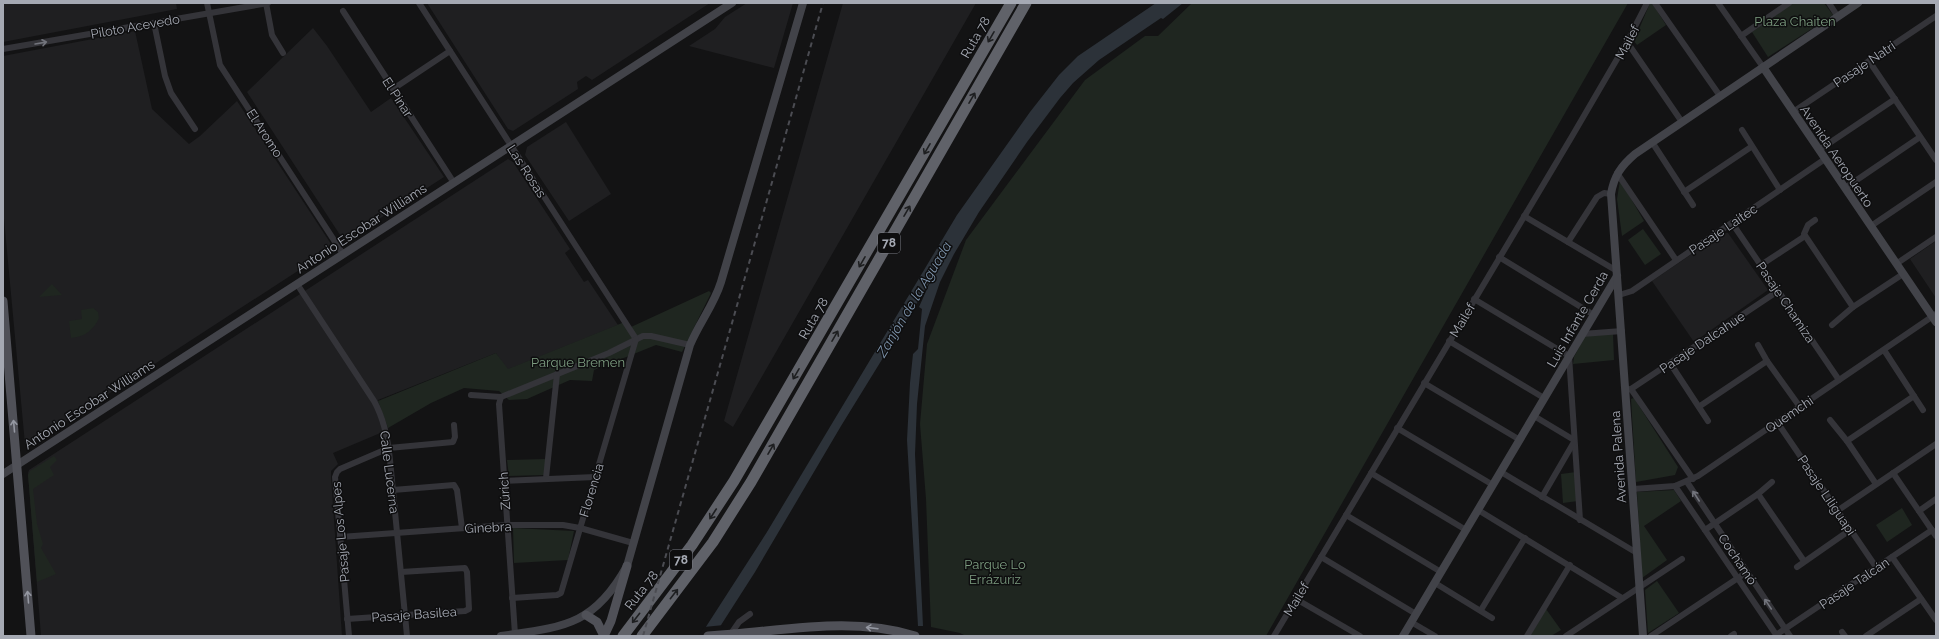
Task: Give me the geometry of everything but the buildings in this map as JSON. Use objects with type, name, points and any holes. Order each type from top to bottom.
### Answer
[{"type":"highway","name":"Ruta 78","points":[[623,636],[692,545],[734,481],[1011,3]]},
{"type":"highway","name":"78","points":[[642,636],[713,542],[754,477],[1026,3]]},
{"type":"main road","points":[[3,301],[31,636]]},
{"type":"main road","points":[[604,636],[611,621],[627,566]]},
{"type":"main road","points":[[586,615],[597,622],[604,636]]},
{"type":"main road","points":[[708,636],[836,626],[881,629],[915,636]]},
{"type":"street","name":"El Aromo","points":[[207,3],[220,65],[343,254]]},
{"type":"street","name":"Piloto Acevedo","points":[[3,49],[267,3]]},
{"type":"street","points":[[267,3],[272,35],[283,53]]},
{"type":"street","name":"Las Rosas","points":[[419,3],[636,339]]},
{"type":"street","name":"Antonio Escobar Williams","points":[[3,474],[732,3]]},
{"type":"street","points":[[501,636],[562,626],[586,615],[607,596],[627,566],[690,345],[712,304],[721,282],[802,3]]},
{"type":"street","name":"Mailef","points":[[1274,636],[1627,42],[1647,3]]},
{"type":"street","points":[[1655,3],[1720,96]]},
{"type":"street","name":"Avenida Aeropuerto","points":[[1718,3],[1896,264],[1935,318]]},
{"type":"street","points":[[1741,36],[1789,3]]},
{"type":"street","points":[[1829,3],[1838,17]]},
{"type":"street","name":"Luis Infante Cerda","points":[[1403,636],[1570,356],[1617,273],[1611,194],[1617,173],[1634,154],[1858,3]]},
{"type":"street","name":"El Pinar","points":[[343,11],[454,182]]},
{"type":"street","name":"Pasaje Natri","points":[[1793,112],[1936,16]]},
{"type":"street","points":[[154,23],[164,76],[178,105],[195,129]]},
{"type":"street","points":[[1627,42],[1682,122]]},
{"type":"street","points":[[393,88],[450,51]]},
{"type":"street","points":[[1869,61],[1936,160]]},
{"type":"street","points":[[1819,150],[1895,99]]},
{"type":"street","points":[[1742,130],[1751,147],[1780,190]]},
{"type":"street","points":[[1845,188],[1920,137]]},
{"type":"street","points":[[1652,142],[1692,205]]},
{"type":"street","points":[[1684,192],[1751,147]]},
{"type":"street","name":"Pasaje Laitec","points":[[1619,295],[1632,291],[1825,159]]},
{"type":"street","points":[[1617,173],[1676,260]]},
{"type":"street","points":[[1870,226],[1936,182]]},
{"type":"street","points":[[1568,242],[1597,197],[1604,193],[1611,194]]},
{"type":"street","points":[[1524,216],[1617,273]]},
{"type":"street","points":[[1815,220],[1808,225],[1804,233],[1805,236],[1853,307]]},
{"type":"street","name":"Pasaje Chamiza","points":[[1732,223],[1839,380]]},
{"type":"street","points":[[1761,265],[1805,236]]},
{"type":"street","points":[[1896,264],[1936,237]]},
{"type":"street","points":[[1499,257],[1594,315]]},
{"type":"street","name":"Avenida Palena","points":[[1617,273],[1628,390],[1643,636]]},
{"type":"street","points":[[1832,325],[1844,317],[1853,307],[1903,274]]},
{"type":"street","name":"Calle Lucerna","points":[[297,284],[374,401],[382,420],[389,448],[407,636]]},
{"type":"street","name":"Pasaje Dalcahue","points":[[1628,390],[1778,291]]},
{"type":"street","points":[[1474,299],[1570,356],[1580,520]]},
{"type":"street","name":"Quemchi","points":[[1633,489],[1676,486],[1690,481],[1884,350],[1935,318]]},
{"type":"street","points":[[1582,334],[1622,332]]},
{"type":"street","points":[[471,395],[501,397],[609,353],[636,339],[651,336],[690,345]]},
{"type":"street","name":"Florencia","points":[[512,598],[560,594],[636,339]]},
{"type":"street","points":[[1449,341],[1544,398]]},
{"type":"street","points":[[1758,345],[1767,361],[1800,407]]},
{"type":"street","points":[[1884,350],[1923,410]]},
{"type":"street","points":[[1700,406],[1767,361]]},
{"type":"street","points":[[1670,363],[1700,406],[1708,422]]},
{"type":"street","points":[[546,478],[557,374]]},
{"type":"street","points":[[1424,383],[1520,440]]},
{"type":"street","name":"Cochamó","points":[[1628,390],[1690,481],[1714,524],[1790,636]]},
{"type":"street","points":[[1847,441],[1914,396]]},
{"type":"street","name":"Zúrich","points":[[501,397],[499,404],[503,481],[515,634]]},
{"type":"street","points":[[1534,416],[1574,441]]},
{"type":"street","points":[[1830,420],[1847,441],[1876,484]]},
{"type":"street","name":"Pasaje Liliguapi","points":[[1777,422],[1876,567]]},
{"type":"street","name":"Pasaje Los Alpes","points":[[349,636],[335,477],[336,472],[389,448],[453,442],[455,438],[454,425]]},
{"type":"street","points":[[1397,428],[1493,485]]},
{"type":"street","points":[[1542,497],[1574,441]]},
{"type":"street","points":[[1837,511],[1936,444]]},
{"type":"street","points":[[1500,472],[1637,553]]},
{"type":"street","points":[[1371,473],[1466,530]]},
{"type":"street","points":[[1893,473],[1936,536]]},
{"type":"street","points":[[503,481],[595,477]]},
{"type":"street","points":[[1705,530],[1758,494],[1772,482]]},
{"type":"street","points":[[393,490],[454,486],[457,490],[462,528]]},
{"type":"street","name":"Cochamó","points":[[1676,486],[1776,636]]},
{"type":"street","points":[[1758,494],[1804,561]]},
{"type":"street","points":[[1919,511],[1936,499]]},
{"type":"street","points":[[1478,510],[1622,598]]},
{"type":"street","points":[[1346,515],[1441,572]]},
{"type":"street","name":"Ginebra","points":[[340,537],[507,525],[563,525],[580,528],[633,543]]},
{"type":"street","points":[[1797,567],[1850,530]]},
{"type":"street","name":"Pasaje Talcán","points":[[1776,636],[1932,530]]},
{"type":"street","points":[[1481,610],[1525,538]]},
{"type":"street","points":[[1321,557],[1416,614]]},
{"type":"street","points":[[1892,557],[1936,620]]},
{"type":"street","points":[[1566,636],[1682,558]]},
{"type":"street","points":[[1527,636],[1570,565]]},
{"type":"street","name":"Pasaje Basilea","points":[[347,619],[467,611],[470,606],[467,572],[465,568],[401,572]]},
{"type":"street","points":[[1651,636],[1747,572]]},
{"type":"street","points":[[1435,582],[1492,618]]},
{"type":"street","points":[[1296,599],[1360,636]]},
{"type":"street","points":[[1866,636],[1921,599]]},
{"type":"street","points":[[731,635],[739,622],[750,614]]},
{"type":"street","points":[[1411,622],[1435,636]]},
{"type":"shaded area","points":[[3,3],[176,3],[177,9],[3,42]]},
{"type":"shaded area","points":[[427,3],[710,3],[592,80],[586,76],[577,82],[578,89],[513,131],[508,129]]},
{"type":"shaded area","points":[[747,3],[793,3],[774,68],[689,46],[715,29],[725,17]]},
{"type":"shaded area","points":[[843,3],[976,3],[733,427],[724,421]]},
{"type":"shaded area","points":[[313,28],[327,46],[371,112],[391,98],[444,177],[348,239],[342,238],[247,92]]},
{"type":"shaded area","points":[[135,31],[152,109],[189,144],[200,136],[237,101],[331,244],[330,250],[33,443],[25,444],[3,208],[3,56]]},
{"type":"shaded area","points":[[566,122],[611,194],[569,221],[525,155],[527,147]]},
{"type":"shaded area","points":[[508,159],[513,162],[570,249],[565,253],[584,282],[588,280],[618,325],[507,370],[496,353],[378,400],[388,428],[378,434],[333,453],[338,464],[331,471],[331,477],[342,636],[41,636],[28,473],[29,470]]},
{"type":"shaded area","points":[[1723,233],[1728,233],[1768,290],[1694,342],[1652,281]]},
{"type":"shaded area","points":[[1936,241],[1936,298],[1910,259]]},
{"type":"green space","name":"Parque Lo Errázuriz","points":[[1192,3],[1628,3],[1266,636],[966,636],[960,633],[931,627],[926,499],[920,424],[927,344],[966,240],[1085,80],[1145,36],[1158,36]]},
{"type":"green space","points":[[1650,3],[1652,3],[1666,25],[1637,45],[1634,41]]},
{"type":"green space","name":"Plaza Chaiten","points":[[1793,3],[1824,3],[1833,15],[1768,57],[1752,32]]},
{"type":"green space","points":[[1620,180],[1644,221],[1622,236],[1617,199]]},
{"type":"green space","points":[[1643,229],[1661,254],[1645,265],[1628,240]]},
{"type":"green space","points":[[52,284],[62,295],[39,297]]},
{"type":"green space","name":"Parque Bremen","points":[[709,291],[711,293],[682,352],[656,345],[594,370],[592,381],[570,380],[527,399],[509,400],[499,391],[464,388],[431,403],[388,428],[378,401],[496,353],[508,369],[627,321],[631,327]]},
{"type":"green space","points":[[93,308],[98,312],[99,318],[97,322],[88,332],[71,338],[69,321],[82,319],[81,310]]},
{"type":"green space","points":[[1613,334],[1614,360],[1573,364],[1574,357],[1585,336]]},
{"type":"green space","points":[[1634,398],[1678,467],[1675,475],[1636,482],[1631,399]]},
{"type":"green space","points":[[54,456],[57,460],[50,467],[54,475],[33,489],[37,524],[43,544],[41,548],[56,574],[37,582],[28,475],[30,471]]},
{"type":"green space","points":[[546,459],[545,475],[509,476],[507,460]]},
{"type":"green space","points":[[1576,472],[1578,501],[1563,503],[1561,474]]},
{"type":"green space","points":[[1674,490],[1681,501],[1644,526],[1667,560],[1642,578],[1637,492]]},
{"type":"green space","points":[[1902,508],[1912,525],[1887,542],[1876,525]]},
{"type":"green space","points":[[513,528],[574,531],[568,560],[514,563]]},
{"type":"green space","points":[[1657,581],[1679,613],[1648,633],[1645,590]]},
{"type":"green space","points":[[1546,609],[1561,630],[1551,636],[1530,636]]},
{"type":"water","name":"Zanjón de la Aguada","points":[[1156,3],[1183,3],[1163,19],[1161,18],[1099,60],[1073,83],[1027,142],[979,212],[954,254],[940,282],[925,326],[917,404],[915,454],[923,626],[918,626],[907,440],[913,354],[918,349],[922,309],[919,307],[931,280],[841,426],[755,572],[714,636],[700,636],[767,532],[957,215],[1030,112],[1059,75],[1078,56]]},
{"type":"pier","points":[[724,625],[717,636],[698,636],[704,627]]},
{"type":"railway","points":[[643,636],[823,3]]}]
